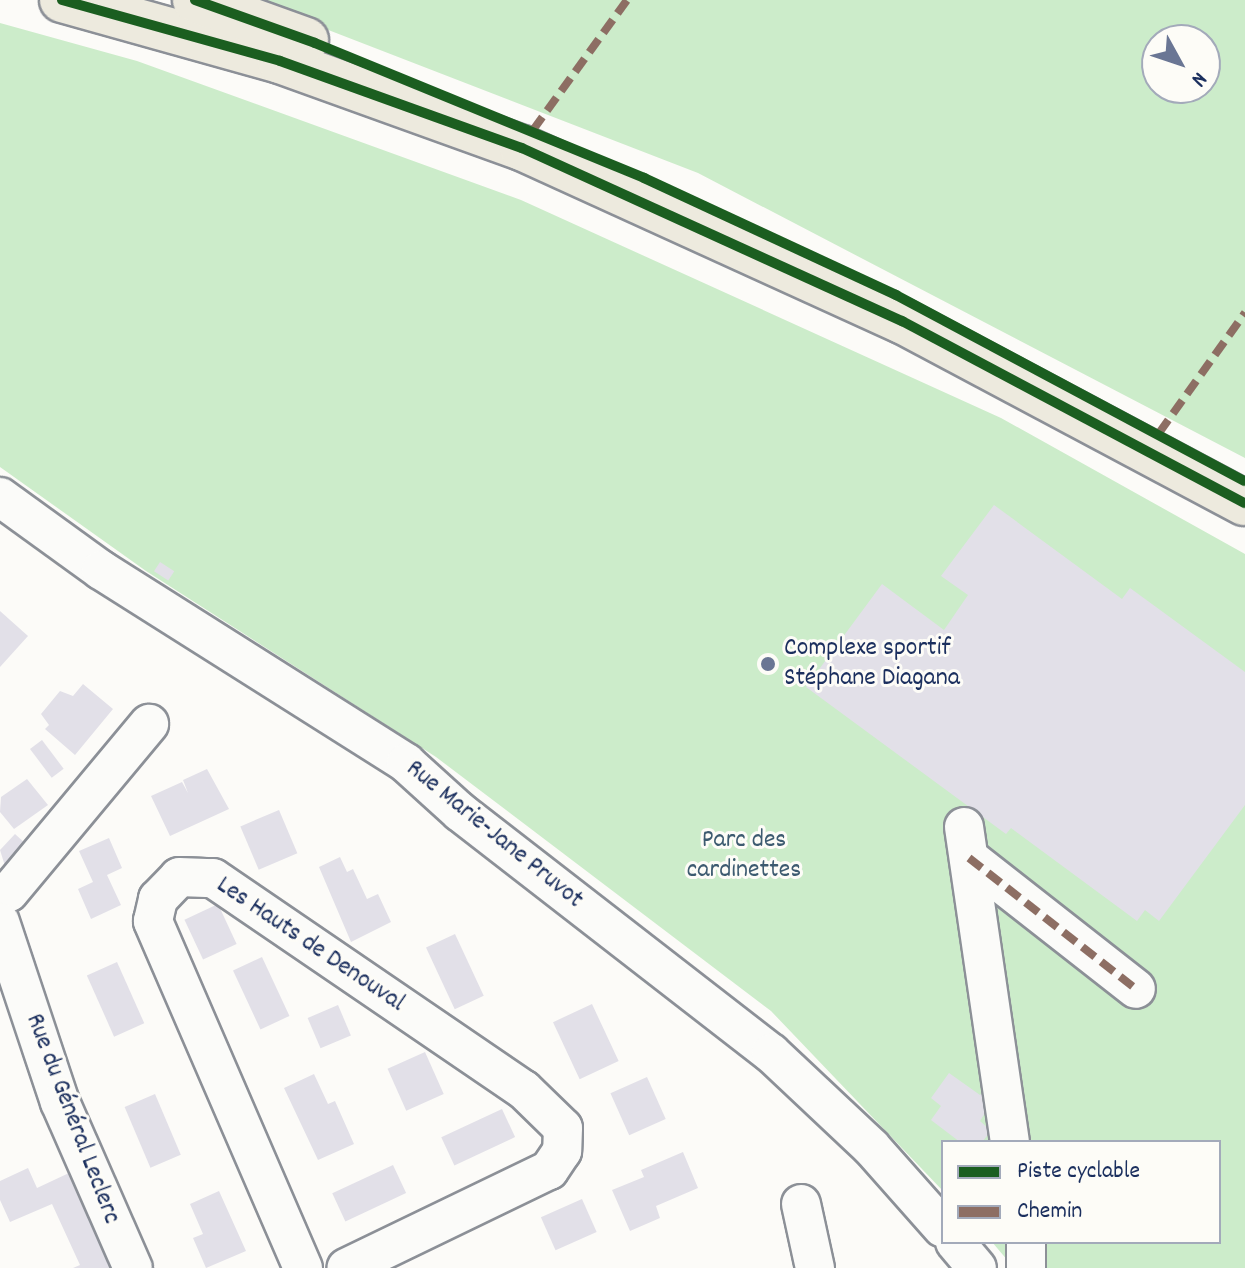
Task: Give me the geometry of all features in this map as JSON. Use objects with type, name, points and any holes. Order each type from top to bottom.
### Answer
[{"type":"main road","points":[[62,0],[280,61],[536,154],[902,321],[1245,503]]},
{"type":"main road","points":[[195,0],[533,130],[728,216],[980,338],[1245,481]]},
{"type":"street","name":"Rue Marie-Jane Pruvot","points":[[0,497],[101,570],[406,763],[460,812],[771,1053],[871,1147],[941,1226]]},
{"type":"street","points":[[0,895],[9,892],[149,724]]},
{"type":"street","points":[[1010,1140],[967,842],[1136,989]]},
{"type":"street","name":"Les Hauts de Denouval","points":[[303,1268],[153,921],[158,899],[179,877],[213,878],[524,1090],[563,1128],[562,1151],[549,1170],[346,1268]]},
{"type":"street","name":"Rue du Général Leclerc","points":[[0,922],[60,1102],[133,1268]]},
{"type":"street","points":[[801,1204],[815,1268]]},
{"type":"street","points":[[957,1244],[977,1268]]},
{"type":"street","points":[[1026,1244],[1026,1268]]},
{"type":"green space","points":[[251,0],[1245,0],[1245,458],[698,173]]},
{"type":"green space","name":"Complexe sportif Stéphane Diagana","points":[[0,23],[137,61],[521,200],[1001,418],[1245,554],[1245,1268],[1014,1268],[994,1244],[1221,1244],[1221,1140],[941,1140],[941,1189],[771,1011],[436,757],[146,571],[0,467]]},
{"type":"building","points":[[994,505],[1122,599],[1130,588],[1245,672],[1245,805],[1159,921],[1145,910],[1137,921],[1011,828],[1006,834],[806,687],[882,584],[944,630],[968,595],[941,576]]},
{"type":"building","points":[[160,562],[174,571],[168,580],[154,571]]},
{"type":"building","points":[[0,611],[28,636],[0,667]]},
{"type":"building","points":[[83,684],[113,709],[75,755],[45,729],[49,725],[41,714],[60,691],[73,696]]},
{"type":"building","points":[[42,740],[64,769],[52,778],[30,749]]},
{"type":"building","points":[[207,769],[229,809],[170,836],[151,796],[182,782],[188,793],[183,780]]},
{"type":"building","points":[[27,779],[48,805],[14,829],[0,812],[1,797]]},
{"type":"building","points":[[279,810],[297,853],[259,870],[240,826]]},
{"type":"building","points":[[15,834],[26,844],[5,866],[0,850]]},
{"type":"building","points":[[109,838],[122,868],[107,875],[121,905],[91,919],[78,889],[93,882],[79,851]]},
{"type":"building","points":[[340,857],[347,872],[353,869],[367,899],[378,894],[391,922],[351,942],[319,867]]},
{"type":"building","points":[[218,904],[237,944],[203,960],[184,920]]},
{"type":"building","points":[[455,934],[484,996],[455,1009],[426,948]]},
{"type":"building","points":[[262,957],[289,1016],[260,1029],[233,971]]},
{"type":"building","points":[[117,962],[144,1023],[114,1037],[87,975]]},
{"type":"building","points":[[592,1004],[619,1061],[580,1079],[553,1022]]},
{"type":"building","points":[[338,1005],[351,1035],[321,1048],[308,1018]]},
{"type":"building","points":[[425,1052],[444,1094],[406,1111],[388,1069]]},
{"type":"building","points":[[949,1073],[980,1095],[984,1090],[999,1123],[985,1113],[980,1121],[991,1131],[984,1140],[957,1140],[931,1120],[941,1106],[931,1098]]},
{"type":"building","points":[[314,1074],[328,1104],[335,1101],[354,1144],[318,1160],[284,1088]]},
{"type":"building","points":[[647,1077],[666,1119],[629,1135],[610,1093]]},
{"type":"building","points":[[155,1094],[181,1155],[150,1168],[125,1107]]},
{"type":"building","points":[[502,1109],[515,1137],[454,1165],[441,1137]]},
{"type":"building","points":[[683,1152],[698,1188],[656,1206],[660,1218],[630,1231],[612,1190],[644,1177],[641,1170]]},
{"type":"building","points":[[393,1165],[406,1193],[345,1221],[332,1193]]},
{"type":"building","points":[[28,1168],[37,1188],[69,1173],[114,1268],[73,1268],[80,1265],[52,1204],[10,1222],[0,1200],[0,1181]]},
{"type":"building","points":[[219,1191],[246,1251],[206,1268],[193,1238],[203,1234],[190,1204]]},
{"type":"building","points":[[582,1199],[597,1232],[556,1250],[541,1217]]},
{"type":"marked path","points":[[533,130],[627,0]]},
{"type":"marked path","points":[[1159,433],[1245,313]]},
{"type":"marked path","points":[[969,858],[1136,989]]},
{"type":"cycle path","points":[[62,0],[280,61],[522,148],[902,321],[1245,503]]},
{"type":"cycle path","points":[[195,0],[315,43],[644,178],[896,295],[1245,481]]},
{"type":"place","name":"Complexe sportif Stéphane Diagana","points":[[768,664]]},
{"type":"park label","name":"Parc des cardinettes","points":[[744,856]]}]
